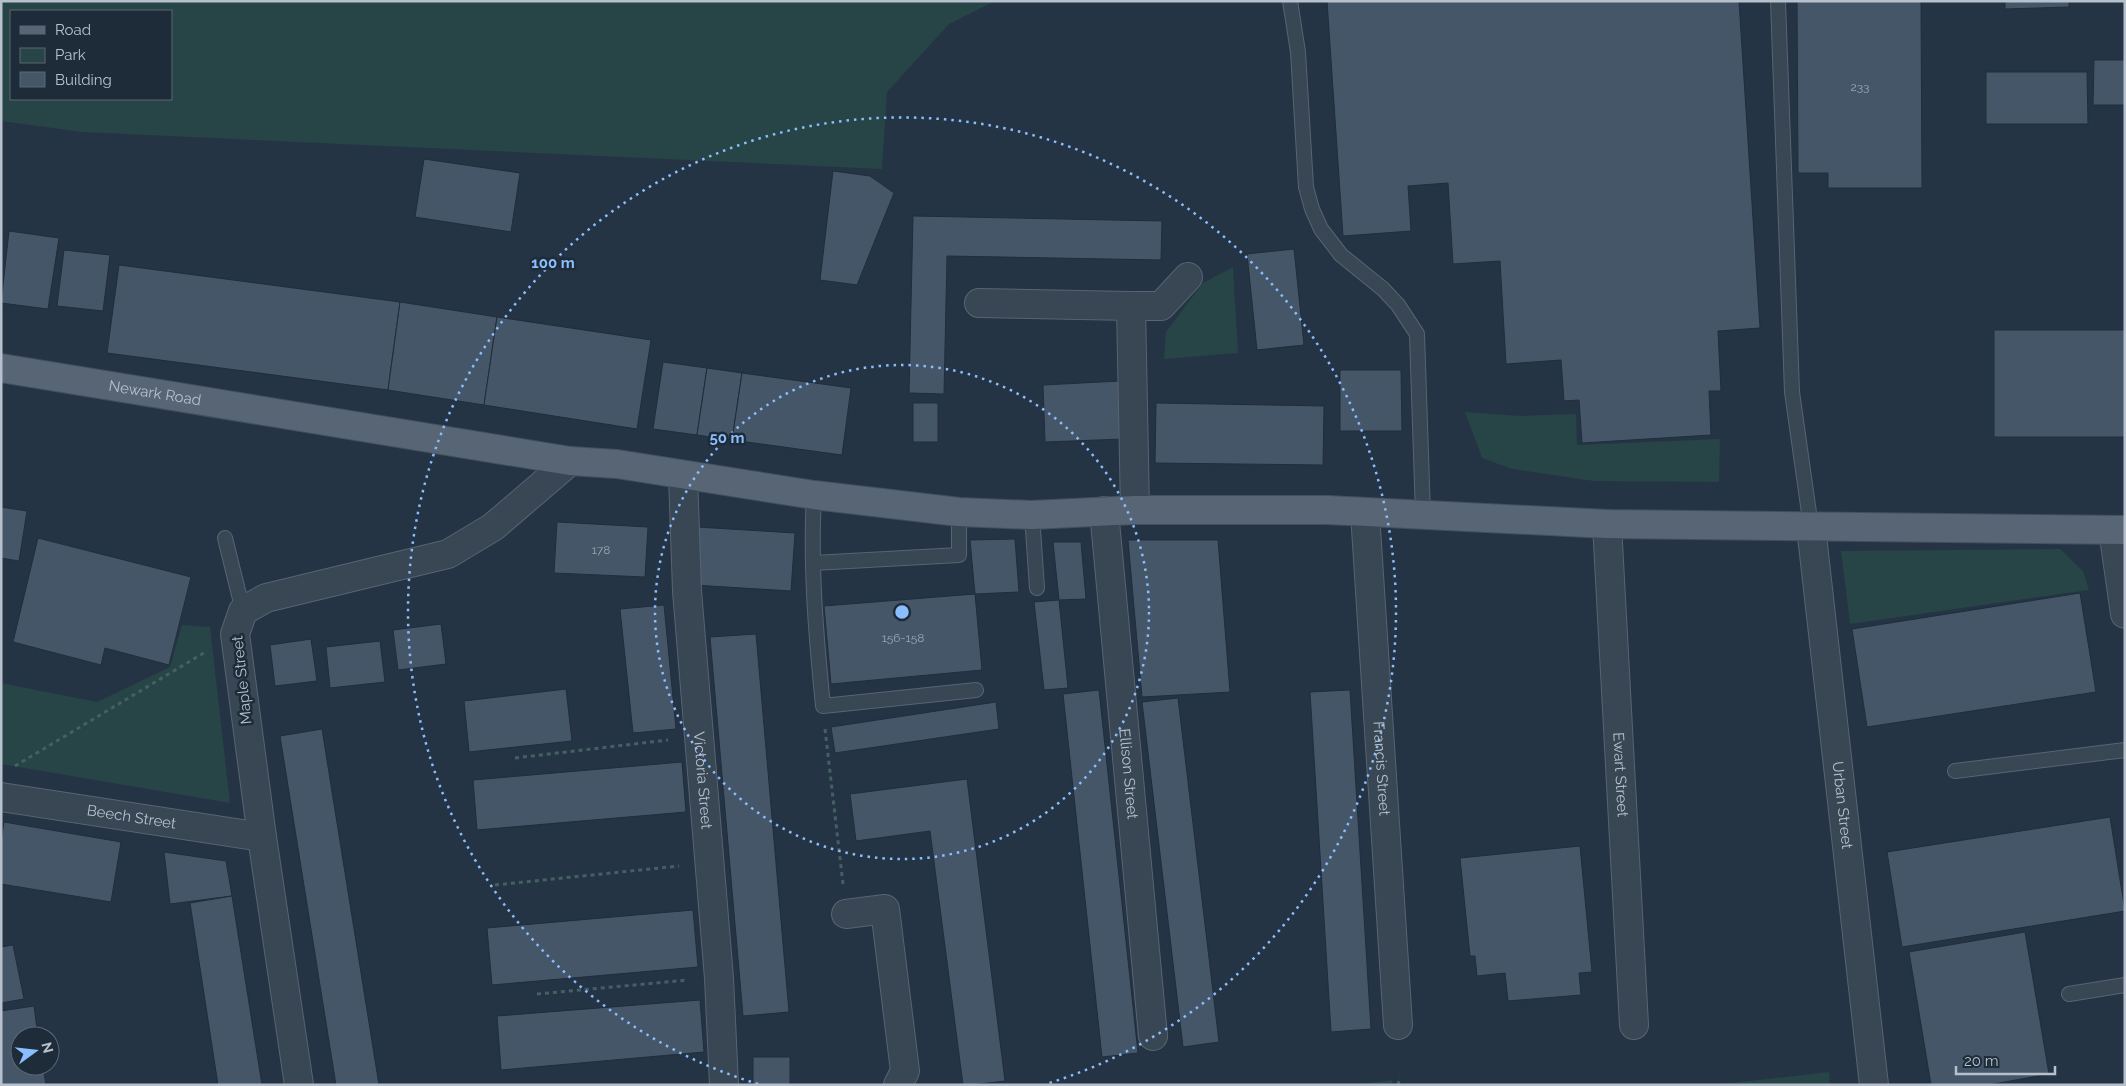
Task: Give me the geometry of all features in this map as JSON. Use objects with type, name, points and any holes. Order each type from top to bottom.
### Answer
[{"type":"main road","name":"Newark Road","points":[[1,368],[570,461],[617,464],[814,494],[959,512],[1032,515],[1135,510],[1328,510],[1365,514],[1608,524],[2119,530]]},
{"type":"street","points":[[979,303],[1161,306],[1188,277]]},
{"type":"street","points":[[1131,306],[1135,510]]},
{"type":"street","points":[[239,623],[266,598],[448,554],[494,527],[570,461]]},
{"type":"street","name":"Victoria Street","points":[[684,475],[687,591],[719,978],[724,1085]]},
{"type":"street","name":"Ellison Street","points":[[1104,511],[1153,1036]]},
{"type":"street","name":"Francis Street","points":[[1365,514],[1398,1025]]},
{"type":"street","name":"Ewart Street","points":[[1608,524],[1634,1025]]},
{"type":"street","name":"Urban Street","points":[[1812,526],[1874,1085]]},
{"type":"street","points":[[2119,530],[2125,614]]},
{"type":"street","name":"Maple Street","points":[[239,623],[262,838],[299,1085]]},
{"type":"street","name":"Beech Street","points":[[1,797],[262,838]]},
{"type":"street","points":[[846,914],[884,909],[905,1071],[898,1085]]},
{"type":"lane","points":[[1290,1],[1298,52],[1306,187],[1312,209],[1321,229],[1341,255],[1383,289],[1398,305],[1417,334],[1423,515]]},
{"type":"lane","points":[[1778,1],[1792,392],[1812,526]]},
{"type":"lane","points":[[814,494],[811,536],[813,563],[812,596],[823,706],[976,690]]},
{"type":"lane","points":[[813,563],[959,555],[959,512]]},
{"type":"lane","points":[[1032,515],[1037,588]]},
{"type":"lane","points":[[225,538],[239,623]]},
{"type":"lane","points":[[1954,771],[2125,750]]},
{"type":"lane","points":[[2069,994],[2125,985]]},
{"type":"path","points":[[10,770],[239,623]]},
{"type":"path","points":[[823,706],[846,914]]},
{"type":"path","points":[[515,758],[699,737]]},
{"type":"path","points":[[495,885],[709,863]]},
{"type":"path","points":[[537,994],[719,978]]},
{"type":"path","points":[[1398,1085],[1400,1077]]},
{"type":"green space","points":[[1,1],[995,1],[949,24],[887,92],[882,169],[82,132],[1,121]]},
{"type":"green space","points":[[1233,267],[1238,353],[1164,359],[1166,332],[1203,283]]},
{"type":"green space","points":[[1465,412],[1520,416],[1576,414],[1577,445],[1720,439],[1719,482],[1594,481],[1512,469],[1482,458]]},
{"type":"green space","points":[[2060,549],[2083,571],[2089,590],[1850,624],[1841,551]]},
{"type":"green space","points":[[182,625],[210,627],[230,803],[1,764],[1,683],[97,702],[170,667]]},
{"type":"green space","points":[[1829,1072],[1830,1085],[1714,1085]]},
{"type":"green space","points":[[1392,1080],[1392,1085],[1352,1085]]},
{"type":"building","points":[[1327,1],[1739,1],[1760,328],[1718,331],[1721,391],[1709,391],[1711,435],[1582,443],[1579,400],[1564,401],[1561,360],[1506,364],[1500,261],[1453,264],[1448,183],[1408,186],[1411,231],[1343,236]]},
{"type":"building","points":[[1797,1],[1921,1],[1922,188],[1828,188],[1828,173],[1798,173]]},
{"type":"building","points":[[2005,1],[2069,1],[2069,7],[2005,9]]},
{"type":"building","points":[[2094,60],[2125,60],[2125,105],[2093,105]]},
{"type":"building","points":[[1986,72],[2087,72],[2088,124],[1986,124]]},
{"type":"building","points":[[424,159],[520,173],[511,232],[415,217]]},
{"type":"building","points":[[833,171],[870,176],[894,193],[857,285],[820,280]]},
{"type":"building","points":[[913,216],[1162,221],[1161,260],[947,256],[944,394],[909,393]]},
{"type":"building","points":[[9,231],[59,238],[48,309],[1,303]]},
{"type":"building","points":[[1294,249],[1304,345],[1257,350],[1247,254]]},
{"type":"building","points":[[64,250],[110,255],[103,311],[57,306]]},
{"type":"building","points":[[119,265],[400,302],[388,390],[107,353]]},
{"type":"building","points":[[400,302],[497,317],[484,405],[388,390]]},
{"type":"building","points":[[497,317],[651,340],[637,429],[484,405]]},
{"type":"building","points":[[1994,330],[2125,330],[2125,437],[1994,437]]},
{"type":"building","points":[[663,362],[707,368],[697,435],[653,429]]},
{"type":"building","points":[[707,368],[742,373],[732,440],[697,435]]},
{"type":"building","points":[[1340,370],[1401,370],[1402,431],[1340,431]]},
{"type":"building","points":[[742,373],[851,388],[842,455],[732,440]]},
{"type":"building","points":[[1121,381],[1123,439],[1045,442],[1043,385]]},
{"type":"building","points":[[913,403],[938,403],[938,442],[913,442]]},
{"type":"building","points":[[1156,403],[1324,406],[1323,465],[1155,463]]},
{"type":"building","points":[[1,507],[27,511],[19,561],[1,558]]},
{"type":"building","points":[[557,522],[648,527],[645,577],[554,573]]},
{"type":"building","points":[[697,527],[795,533],[791,591],[693,585]]},
{"type":"building","points":[[38,538],[191,577],[169,665],[105,648],[101,665],[13,642]]},
{"type":"building","points":[[1015,539],[1019,592],[975,594],[970,540]]},
{"type":"building","points":[[1128,540],[1218,540],[1230,692],[1142,697]]},
{"type":"building","points":[[1053,542],[1081,542],[1086,599],[1059,600]]},
{"type":"building","points":[[2080,593],[2096,692],[1867,727],[1852,629]]},
{"type":"building","points":[[975,594],[982,670],[831,684],[824,606]]},
{"type":"building","points":[[1059,600],[1068,688],[1044,690],[1034,602]]},
{"type":"building","points":[[664,605],[676,729],[633,733],[620,609]]},
{"type":"building","points":[[441,624],[446,664],[398,670],[393,630]]},
{"type":"building","points":[[756,634],[789,1012],[743,1016],[710,637]]},
{"type":"building","points":[[311,639],[317,681],[275,686],[270,645]]},
{"type":"building","points":[[380,641],[385,682],[330,688],[326,647]]},
{"type":"building","points":[[566,689],[572,741],[469,752],[464,701]]},
{"type":"building","points":[[1099,690],[1138,1053],[1102,1057],[1063,694]]},
{"type":"building","points":[[1350,690],[1371,1029],[1331,1032],[1310,692]]},
{"type":"building","points":[[1178,698],[1219,1042],[1183,1047],[1142,702]]},
{"type":"building","points":[[996,702],[999,729],[835,753],[831,727]]},
{"type":"building","points":[[322,729],[379,1085],[336,1085],[280,736]]},
{"type":"building","points":[[682,762],[686,812],[477,830],[473,780]]},
{"type":"building","points":[[967,779],[1005,1081],[963,1085],[930,831],[856,841],[850,794]]},
{"type":"building","points":[[2110,817],[2125,911],[1902,947],[1887,852]]},
{"type":"building","points":[[4,822],[121,842],[111,902],[1,884],[1,841]]},
{"type":"building","points":[[1580,846],[1592,972],[1579,973],[1581,995],[1508,1001],[1505,973],[1477,976],[1475,956],[1470,956],[1460,858]]},
{"type":"building","points":[[164,852],[226,861],[232,896],[170,904]]},
{"type":"building","points":[[232,896],[262,1085],[218,1085],[190,903]]},
{"type":"building","points":[[693,910],[698,967],[492,985],[487,928]]},
{"type":"building","points":[[2025,932],[2049,1074],[1988,1085],[1931,1085],[1909,952]]},
{"type":"building","points":[[13,945],[24,999],[1,1003],[1,947]]},
{"type":"building","points":[[700,1000],[704,1052],[501,1070],[497,1016]]},
{"type":"building","points":[[34,1006],[37,1026],[10,1026],[10,1076],[45,1076],[46,1085],[1,1085],[1,1011]]},
{"type":"building","points":[[753,1057],[790,1057],[790,1085],[753,1085]]}]
